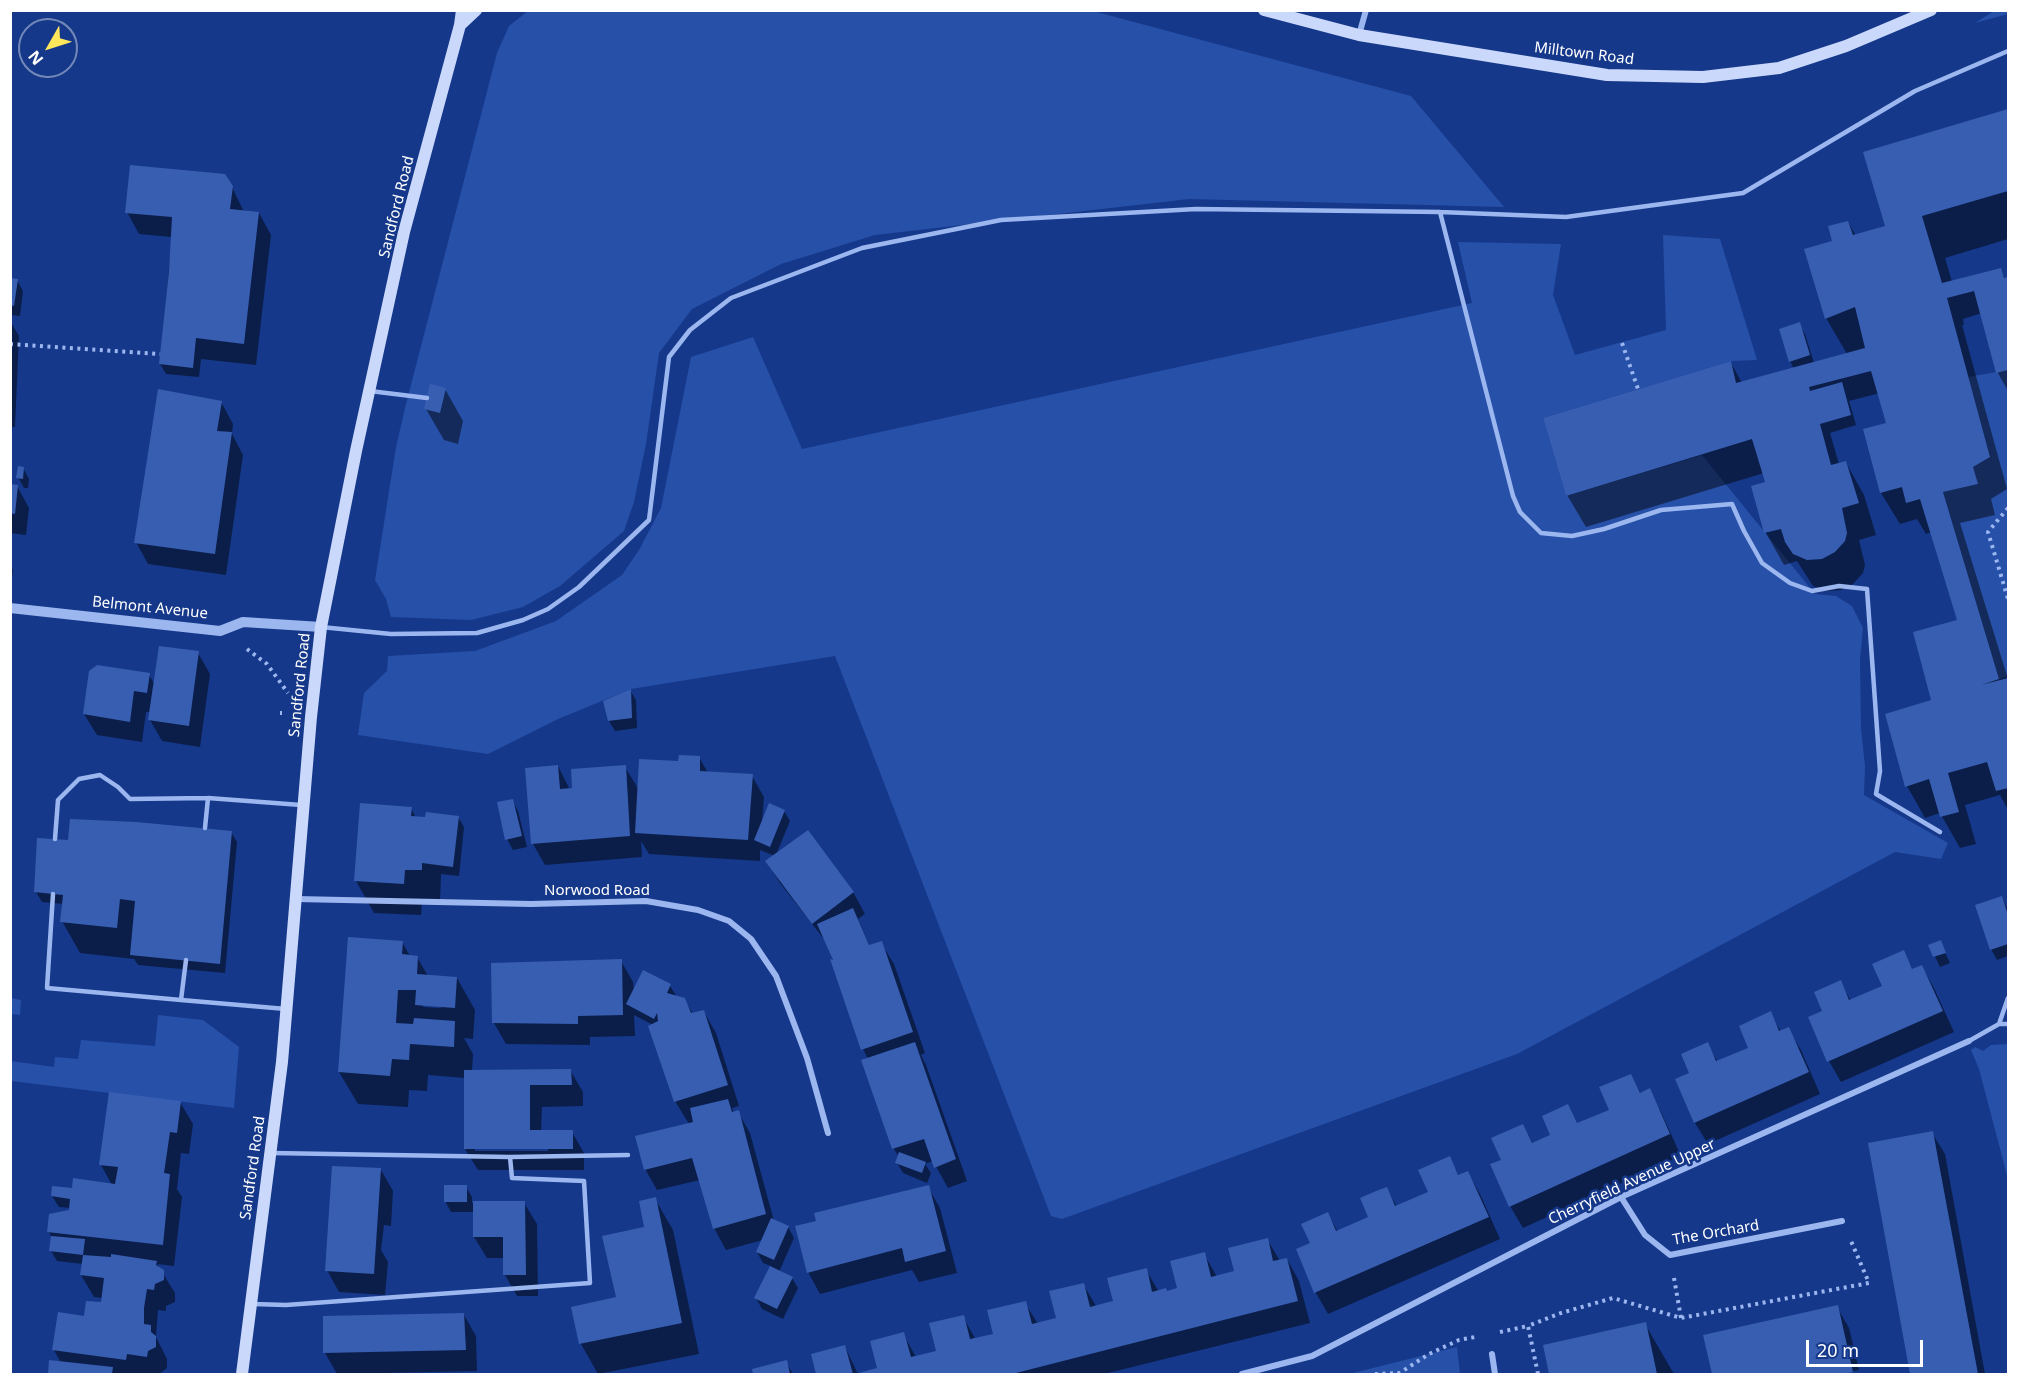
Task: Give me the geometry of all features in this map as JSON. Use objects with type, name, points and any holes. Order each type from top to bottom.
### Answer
[{"type":"main road","name":"Sandford Road","points":[[242,1374],[282,1062],[311,717],[321,627],[404,232],[460,25],[462,10]]},
{"type":"main road","points":[[460,25],[476,10]]},
{"type":"main road","name":"Milltown Road","points":[[1264,10],[1359,35],[1607,75],[1703,77],[1779,68],[1846,46],[1930,10]]},
{"type":"street","points":[[1359,35],[1366,10]]},
{"type":"street","name":"Belmont Avenue","points":[[10,608],[220,631],[243,622],[321,627]]},
{"type":"street","name":"Norwood Road","points":[[296,899],[531,904],[646,901],[698,910],[729,921],[751,939],[776,976],[807,1058],[828,1133]]},
{"type":"street","name":"Cherryfield Avenue Upper","points":[[1242,1374],[1312,1356],[1621,1197],[1969,1041]]},
{"type":"street","name":"The Orchard","points":[[1621,1197],[1645,1235],[1670,1255],[1842,1221]]},
{"type":"street","points":[[1492,1354],[1495,1374]]},
{"type":"lane","points":[[321,627],[391,634],[477,633],[523,620],[548,609],[579,587],[649,520],[669,357],[690,330],[731,298],[862,248],[1001,220],[1196,209],[1440,212],[1566,217],[1743,193],[1915,91],[2008,51]]},
{"type":"lane","points":[[1440,212],[1513,496],[1520,512],[1541,533],[1572,536],[1604,529],[1661,510],[1732,504],[1762,562],[1790,582],[1812,591],[1839,586],[1867,590],[1881,771],[1876,794],[1940,832]]},
{"type":"lane","points":[[370,391],[427,398]]},
{"type":"lane","points":[[55,839],[58,800],[79,779],[100,775],[118,787],[130,800],[208,798],[305,805]]},
{"type":"lane","points":[[205,828],[208,798]]},
{"type":"lane","points":[[52,894],[47,988],[286,1010]]},
{"type":"lane","points":[[182,1000],[186,960]]},
{"type":"lane","points":[[1999,1024],[2008,998]]},
{"type":"lane","points":[[1969,1041],[1999,1024],[2008,1024]]},
{"type":"lane","points":[[270,1153],[510,1157],[628,1155]]},
{"type":"lane","points":[[250,1304],[286,1305],[590,1283],[584,1181],[512,1178],[510,1157]]},
{"type":"path","points":[[1622,343],[1638,389]]},
{"type":"path","points":[[10,344],[160,354]]},
{"type":"path","points":[[2008,508],[1988,532],[2008,600]]},
{"type":"path","points":[[252,652],[267,664],[283,688],[311,717]]},
{"type":"path","points":[[1494,1333],[1528,1326],[1561,1313],[1613,1298],[1681,1318],[1869,1283],[1842,1221]]},
{"type":"path","points":[[1670,1255],[1681,1318]]},
{"type":"path","points":[[1528,1326],[1538,1374]]},
{"type":"path","points":[[1375,1374],[1399,1374],[1411,1364],[1439,1349],[1459,1340],[1482,1335]]},
{"type":"shaded area","points":[[528,11],[1093,11],[1411,96],[1504,207],[1189,199],[875,235],[781,264],[692,309],[659,353],[646,444],[634,502],[624,531],[560,586],[523,607],[471,620],[391,617],[386,599],[375,580],[396,447],[497,53],[509,26]]},
{"type":"shaded area","points":[[1994,11],[2008,11],[2008,14],[1975,23]]},
{"type":"shaded area","points":[[1663,235],[1720,239],[1757,360],[1731,361],[1543,418],[1566,496],[1702,455],[1815,594],[1836,596],[1852,606],[1863,628],[1860,660],[1861,729],[1865,766],[1864,795],[1948,843],[1941,859],[1895,852],[1517,1054],[1062,1219],[1051,1216],[835,656],[631,689],[558,719],[488,754],[358,735],[364,693],[387,671],[388,656],[475,651],[556,621],[622,575],[639,550],[661,508],[691,357],[753,337],[802,449],[1472,303],[1458,242],[1561,244],[1553,295],[1575,355],[1666,330]]},
{"type":"shaded area","points":[[2008,370],[2008,676],[1999,679],[1943,492],[1977,484],[1973,467],[1990,457],[1968,377]]},
{"type":"shaded area","points":[[11,998],[21,1000],[20,1015],[11,1014]]},
{"type":"shaded area","points":[[158,1015],[203,1020],[239,1047],[234,1108],[11,1081],[11,1061],[54,1067],[55,1057],[78,1059],[81,1040],[155,1046]]},
{"type":"shaded area","points":[[2008,1044],[2008,1179],[1979,1069],[1971,1050],[1975,1047],[1983,1051],[1991,1045]]},
{"type":"shaded area","points":[[1457,1347],[1460,1374],[1349,1374]]},
{"type":"building","points":[[2008,109],[2008,191],[1922,216],[1942,283],[2001,268],[2004,278],[2008,277],[2008,370],[1996,373],[1974,291],[1947,298],[1990,457],[1973,467],[1978,484],[1943,492],[1999,679],[1981,685],[2008,678],[2008,788],[1996,791],[1987,762],[1948,773],[1959,812],[1940,817],[1929,779],[1905,787],[1885,714],[1931,700],[1913,632],[1957,620],[1920,499],[1906,503],[1902,487],[1880,493],[1863,429],[1886,423],[1871,371],[1809,387],[1810,391],[1842,382],[1851,415],[1820,424],[1831,465],[1846,461],[1859,503],[1842,508],[1847,533],[1845,541],[1835,552],[1822,559],[1807,560],[1793,554],[1785,542],[1781,529],[1764,533],[1751,486],[1765,482],[1752,439],[1566,496],[1543,418],[1731,361],[1736,383],[1865,348],[1855,307],[1825,319],[1804,249],[1832,241],[1828,226],[1848,221],[1853,235],[1885,226],[1863,152]]},
{"type":"building","points":[[130,165],[225,174],[233,186],[230,209],[259,212],[244,344],[196,338],[193,368],[159,364],[172,217],[125,213]]},
{"type":"building","points":[[10,278],[18,279],[14,306],[10,305]]},
{"type":"building","points":[[1800,322],[1810,355],[1789,362],[1779,329]]},
{"type":"building","points":[[430,384],[446,388],[440,413],[424,409]]},
{"type":"building","points":[[158,389],[222,401],[217,431],[232,432],[215,554],[134,543]]},
{"type":"building","points":[[18,466],[24,467],[23,479],[16,478]]},
{"type":"building","points":[[10,484],[18,485],[15,514],[10,513]]},
{"type":"building","points":[[159,646],[199,651],[189,726],[148,720]]},
{"type":"building","points":[[97,665],[150,673],[147,693],[134,691],[130,722],[83,714],[89,671]]},
{"type":"building","points":[[631,689],[632,718],[608,721],[603,701]]},
{"type":"building","points":[[679,755],[700,756],[700,771],[753,774],[748,840],[635,833],[639,759],[678,761]]},
{"type":"building","points":[[558,765],[560,789],[572,788],[571,769],[626,765],[630,836],[531,844],[525,768]]},
{"type":"building","points":[[513,799],[522,836],[505,840],[497,802]]},
{"type":"building","points":[[360,803],[412,807],[411,816],[425,817],[426,812],[459,816],[453,867],[422,863],[422,870],[405,870],[404,884],[354,881]]},
{"type":"building","points":[[769,803],[785,810],[770,847],[754,840]]},
{"type":"building","points":[[70,819],[136,822],[232,831],[220,964],[130,955],[135,901],[120,899],[117,928],[60,922],[63,895],[34,892],[37,838],[68,840]]},
{"type":"building","points":[[808,830],[854,892],[812,924],[765,861]]},
{"type":"building","points":[[2002,896],[2008,915],[2008,944],[1990,950],[1975,905]]},
{"type":"building","points":[[853,908],[869,945],[882,941],[913,1032],[861,1050],[830,959],[833,960],[817,924]]},
{"type":"building","points":[[348,937],[403,941],[402,954],[418,956],[417,974],[457,977],[455,1008],[415,1005],[416,990],[398,990],[396,1023],[413,1024],[414,1018],[455,1021],[454,1047],[410,1044],[409,1060],[392,1059],[390,1076],[338,1072]]},
{"type":"building","points":[[1941,940],[1946,953],[1933,957],[1928,945]]},
{"type":"building","points":[[1904,950],[1912,969],[1922,965],[1943,1011],[1827,1062],[1808,1017],[1822,1011],[1814,992],[1841,980],[1849,1000],[1882,986],[1872,964]]},
{"type":"building","points":[[622,959],[623,1015],[578,1016],[578,1024],[492,1023],[491,963]]},
{"type":"building","points":[[643,970],[671,984],[667,993],[685,998],[691,1013],[704,1010],[728,1085],[674,1102],[648,1026],[658,1021],[657,1013],[654,1019],[626,1004]]},
{"type":"building","points":[[1771,1011],[1779,1031],[1789,1027],[1809,1072],[1694,1123],[1675,1079],[1689,1073],[1681,1054],[1708,1042],[1716,1061],[1748,1048],[1739,1026]]},
{"type":"building","points":[[915,1042],[956,1159],[934,1168],[924,1139],[892,1149],[861,1060]]},
{"type":"building","points":[[571,1069],[572,1085],[530,1085],[530,1130],[573,1130],[573,1149],[464,1149],[464,1070]]},
{"type":"building","points":[[1631,1074],[1640,1093],[1650,1088],[1670,1134],[1509,1207],[1490,1164],[1501,1160],[1491,1138],[1523,1124],[1532,1143],[1550,1135],[1542,1116],[1568,1104],[1577,1123],[1609,1110],[1599,1087]]},
{"type":"building","points":[[109,1092],[181,1101],[177,1133],[170,1132],[164,1173],[170,1174],[163,1245],[47,1232],[49,1214],[69,1210],[70,1199],[51,1196],[52,1186],[72,1188],[73,1178],[115,1184],[118,1167],[99,1165]]},
{"type":"building","points":[[728,1099],[732,1112],[739,1110],[766,1214],[713,1229],[692,1158],[644,1170],[635,1136],[693,1122],[690,1108]]},
{"type":"building","points":[[1933,1131],[1978,1374],[1910,1374],[1868,1143]]},
{"type":"building","points":[[899,1152],[926,1162],[922,1173],[895,1163]]},
{"type":"building","points":[[1450,1156],[1458,1175],[1468,1171],[1489,1217],[1314,1293],[1296,1249],[1310,1243],[1301,1224],[1328,1212],[1336,1231],[1368,1217],[1360,1198],[1376,1191],[1387,1187],[1395,1206],[1428,1192],[1418,1170]]},
{"type":"building","points":[[332,1166],[381,1168],[374,1274],[325,1271]]},
{"type":"building","points":[[444,1185],[467,1185],[467,1202],[444,1202]]},
{"type":"building","points":[[929,1185],[946,1251],[905,1262],[902,1248],[807,1273],[795,1226],[816,1221],[814,1213]]},
{"type":"building","points":[[656,1197],[682,1323],[579,1344],[571,1307],[616,1297],[602,1236],[644,1227],[639,1201]]},
{"type":"building","points":[[473,1201],[525,1201],[526,1275],[503,1275],[503,1237],[473,1237]]},
{"type":"building","points":[[771,1218],[789,1226],[774,1260],[756,1252]]},
{"type":"building","points":[[51,1236],[85,1239],[83,1255],[49,1251]]},
{"type":"building","points":[[1268,1238],[1273,1261],[1287,1258],[1298,1301],[1012,1374],[855,1374],[877,1368],[870,1341],[904,1332],[911,1357],[936,1351],[929,1323],[964,1315],[970,1339],[993,1334],[987,1310],[1026,1301],[1032,1324],[1056,1318],[1049,1291],[1084,1283],[1090,1307],[1113,1301],[1107,1278],[1147,1268],[1152,1292],[1166,1288],[1167,1291],[1177,1288],[1170,1261],[1205,1252],[1211,1277],[1234,1271],[1228,1248]]},
{"type":"building","points":[[111,1254],[157,1261],[156,1265],[164,1270],[164,1280],[155,1284],[154,1290],[147,1289],[144,1308],[144,1324],[151,1325],[151,1332],[156,1336],[156,1347],[148,1351],[147,1357],[127,1354],[126,1360],[52,1350],[58,1312],[84,1316],[86,1301],[101,1302],[104,1278],[80,1275],[83,1255],[111,1257]]},
{"type":"building","points":[[770,1266],[793,1277],[777,1309],[754,1298]]},
{"type":"building","points":[[1838,1305],[1853,1372],[1844,1374],[1712,1374],[1703,1335]]},
{"type":"building","points":[[464,1313],[466,1350],[323,1353],[323,1316]]},
{"type":"building","points":[[1646,1322],[1657,1374],[1549,1374],[1543,1345]]},
{"type":"building","points":[[845,1345],[853,1374],[816,1374],[811,1354]]},
{"type":"building","points":[[49,1360],[113,1367],[112,1374],[48,1374]]},
{"type":"building","points":[[787,1360],[790,1374],[753,1374],[752,1369]]}]
